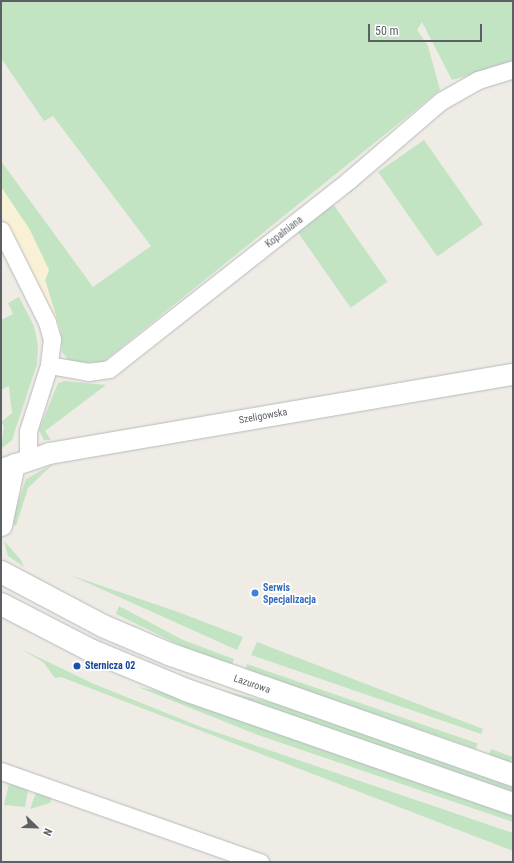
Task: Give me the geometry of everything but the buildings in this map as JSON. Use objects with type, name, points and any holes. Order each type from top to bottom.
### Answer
[{"type":"main road","name":"Lazurowa","points":[[1,572],[84,616],[169,654],[513,775]]},
{"type":"main road","points":[[1,604],[90,650],[179,687],[513,804]]},
{"type":"street","name":"Kopalniana","points":[[49,365],[88,372],[109,369],[350,180],[436,105],[478,80],[513,69]]},
{"type":"street","points":[[1,230],[47,322],[52,339],[49,365],[28,431],[14,463],[1,525]]},
{"type":"street","name":"Szeligowska","points":[[14,463],[513,374]]},
{"type":"street","points":[[1,771],[24,777],[260,862]]},
{"type":"green space","points":[[1,1],[513,1],[513,63],[452,80],[422,22],[417,30],[428,46],[440,90],[103,362],[71,363],[62,352],[61,332],[30,230],[1,187],[1,161],[93,287],[151,246],[53,116],[44,121],[1,58]]},
{"type":"green space","points":[[424,140],[483,224],[437,256],[378,172]]},
{"type":"green space","points":[[380,164],[350,193],[346,191]]},
{"type":"green space","points":[[333,204],[387,282],[351,308],[296,230]]},
{"type":"green space","points":[[19,297],[34,326],[38,345],[37,364],[12,440],[1,449],[4,426],[1,422],[12,413],[9,386],[1,390],[1,320],[13,314],[8,303]]},
{"type":"green space","points":[[65,381],[106,385],[45,431],[51,440],[44,440],[39,430],[58,383]]},
{"type":"green space","points":[[53,464],[28,488],[16,526],[11,523],[26,479]]},
{"type":"green space","points":[[4,541],[21,560],[24,567],[8,556]]},
{"type":"green space","points":[[70,575],[178,612],[243,637],[237,650]]},
{"type":"green space","points":[[119,606],[183,640],[234,659],[232,665],[198,654],[116,614]]},
{"type":"green space","points":[[257,642],[483,729],[481,734],[251,655]]},
{"type":"green space","points":[[21,649],[94,684],[201,727],[513,833],[513,851],[61,677],[55,678],[43,662]]},
{"type":"green space","points":[[247,664],[478,743],[476,749],[245,670]]},
{"type":"green space","points":[[138,687],[164,692],[513,814],[513,822],[258,735]]},
{"type":"green space","points":[[217,689],[289,707],[513,785],[513,792]]},
{"type":"green space","points":[[491,749],[513,757],[510,764],[488,757]]},
{"type":"green space","points":[[9,784],[28,790],[25,807],[4,805]]},
{"type":"green space","points":[[38,787],[54,792],[50,803],[30,809]]},
{"type":"sand","points":[[1,187],[30,230],[49,270],[45,281],[61,332],[1,214]]},
{"type":"place","name":"Serwis Specjalizacja","points":[[255,593]]},
{"type":"place","name":"Sternicza 02","points":[[77,666]]}]
